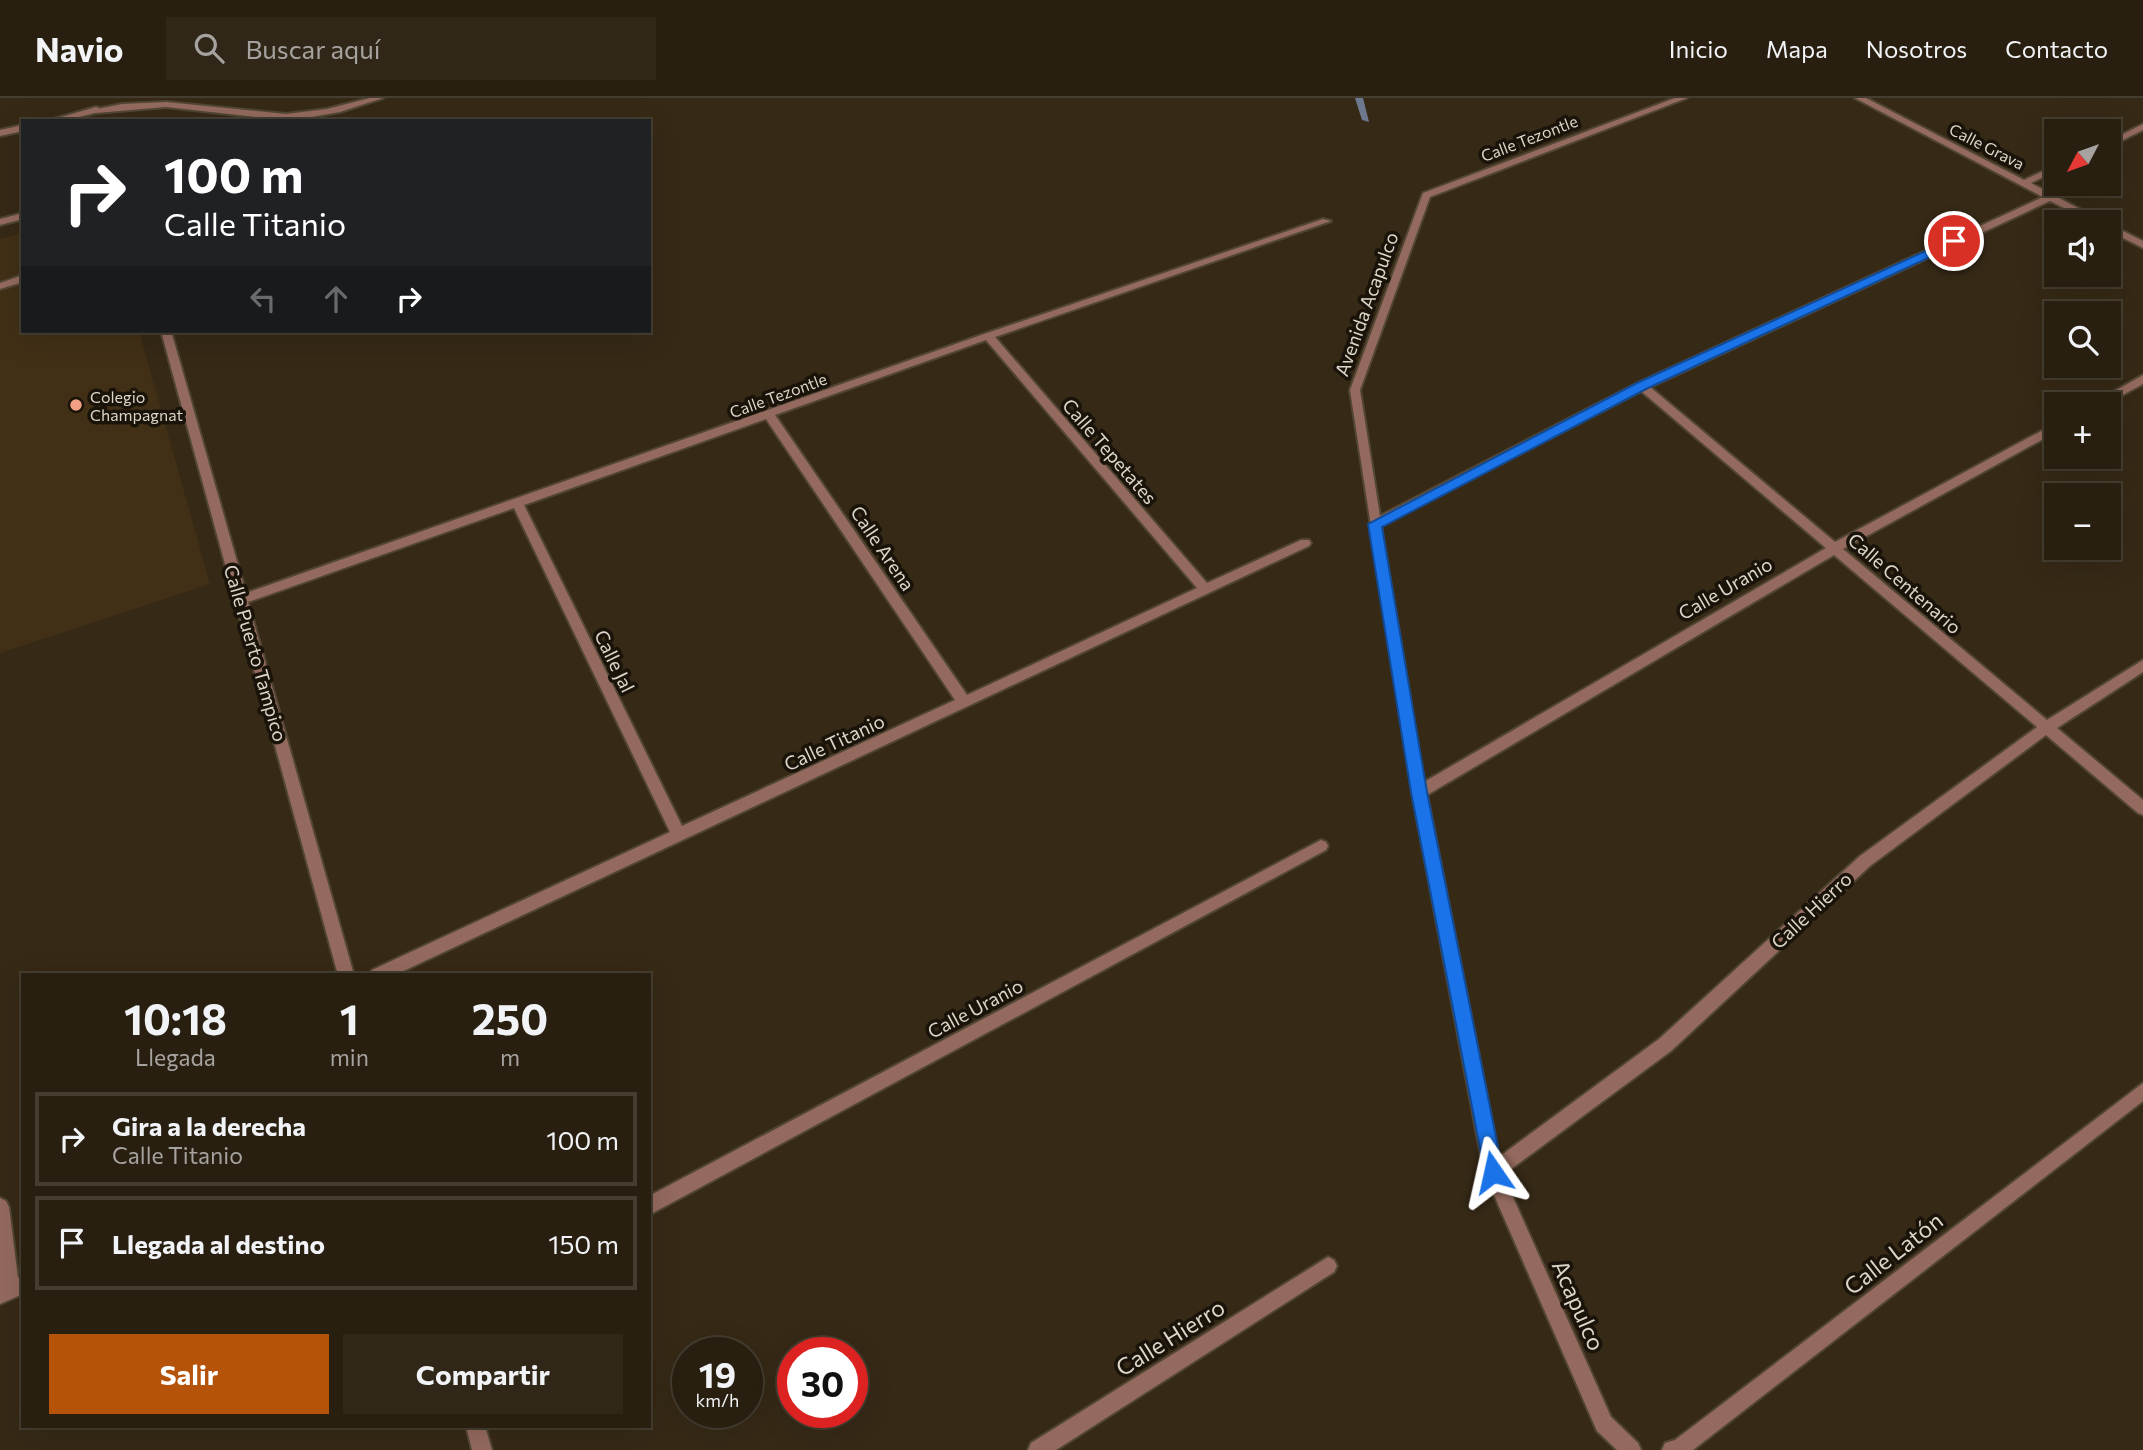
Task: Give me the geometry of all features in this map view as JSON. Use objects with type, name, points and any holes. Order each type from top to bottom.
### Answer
[{"type":"street","points":[[92,98],[99,119]]},
{"type":"street","points":[[212,105],[222,98]]},
{"type":"street","points":[[59,119],[145,99],[308,118],[379,98]]},
{"type":"street","name":"Calle Tezontle","points":[[1426,195],[1684,98]]},
{"type":"street","name":"Calle Grava","points":[[1859,98],[2075,210]]},
{"type":"street","points":[[2121,138],[2143,127]]},
{"type":"street","points":[[0,133],[21,128]]},
{"type":"street","points":[[2024,183],[2044,174]]},
{"type":"street","name":"Avenida Acapulco","points":[[1426,195],[1355,390],[1419,792],[1493,1172]]},
{"type":"street","points":[[1375,524],[1642,386],[2050,197]]},
{"type":"street","points":[[0,222],[21,217]]},
{"type":"street","name":"Calle Tezontle","points":[[241,600],[988,336],[1326,221]]},
{"type":"street","points":[[2121,233],[2143,245]]},
{"type":"street","points":[[0,286],[21,279]]},
{"type":"street","name":"Calle Puerto Tampico","points":[[167,333],[345,973]]},
{"type":"street","name":"Calle Tepetates","points":[[988,336],[1205,589]]},
{"type":"street","points":[[2120,392],[2143,379]]},
{"type":"street","name":"Calle Centenario","points":[[1642,386],[2143,809]]},
{"type":"street","name":"Calle Arena","points":[[769,415],[965,703]]},
{"type":"street","name":"Calle Uranio","points":[[1419,792],[1835,548],[2044,434]]},
{"type":"street","name":"Calle Jal","points":[[517,503],[679,835]]},
{"type":"street","name":"Calle Titanio","points":[[382,973],[1305,543]]},
{"type":"street","name":"Calle Hierro","points":[[1493,1172],[1665,1045],[1865,861],[2045,729],[2143,665]]},
{"type":"street","name":"Calle Uranio","points":[[651,1205],[1321,846]]},
{"type":"street","name":"Calle Latón","points":[[1672,1450],[1679,1449],[2143,1091]]},
{"type":"street","name":"Acapulco","points":[[1493,1172],[1604,1424],[1631,1450]]},
{"type":"street","points":[[0,1207],[11,1290]]},
{"type":"street","name":"Calle Hierro","points":[[1038,1450],[1328,1266]]},
{"type":"street","points":[[476,1428],[482,1450]]},
{"type":"shaded area","points":[[21,234],[21,333],[140,333],[210,584],[0,653],[0,239]]},
{"type":"waterway","points":[[1359,98],[1366,120]]},
{"type":"place","name":"Colegio Champagnat","points":[[76,405]]},
{"type":"route","points":[[1493,1172],[1419,792],[1375,524],[1642,386],[1954,241]]}]
